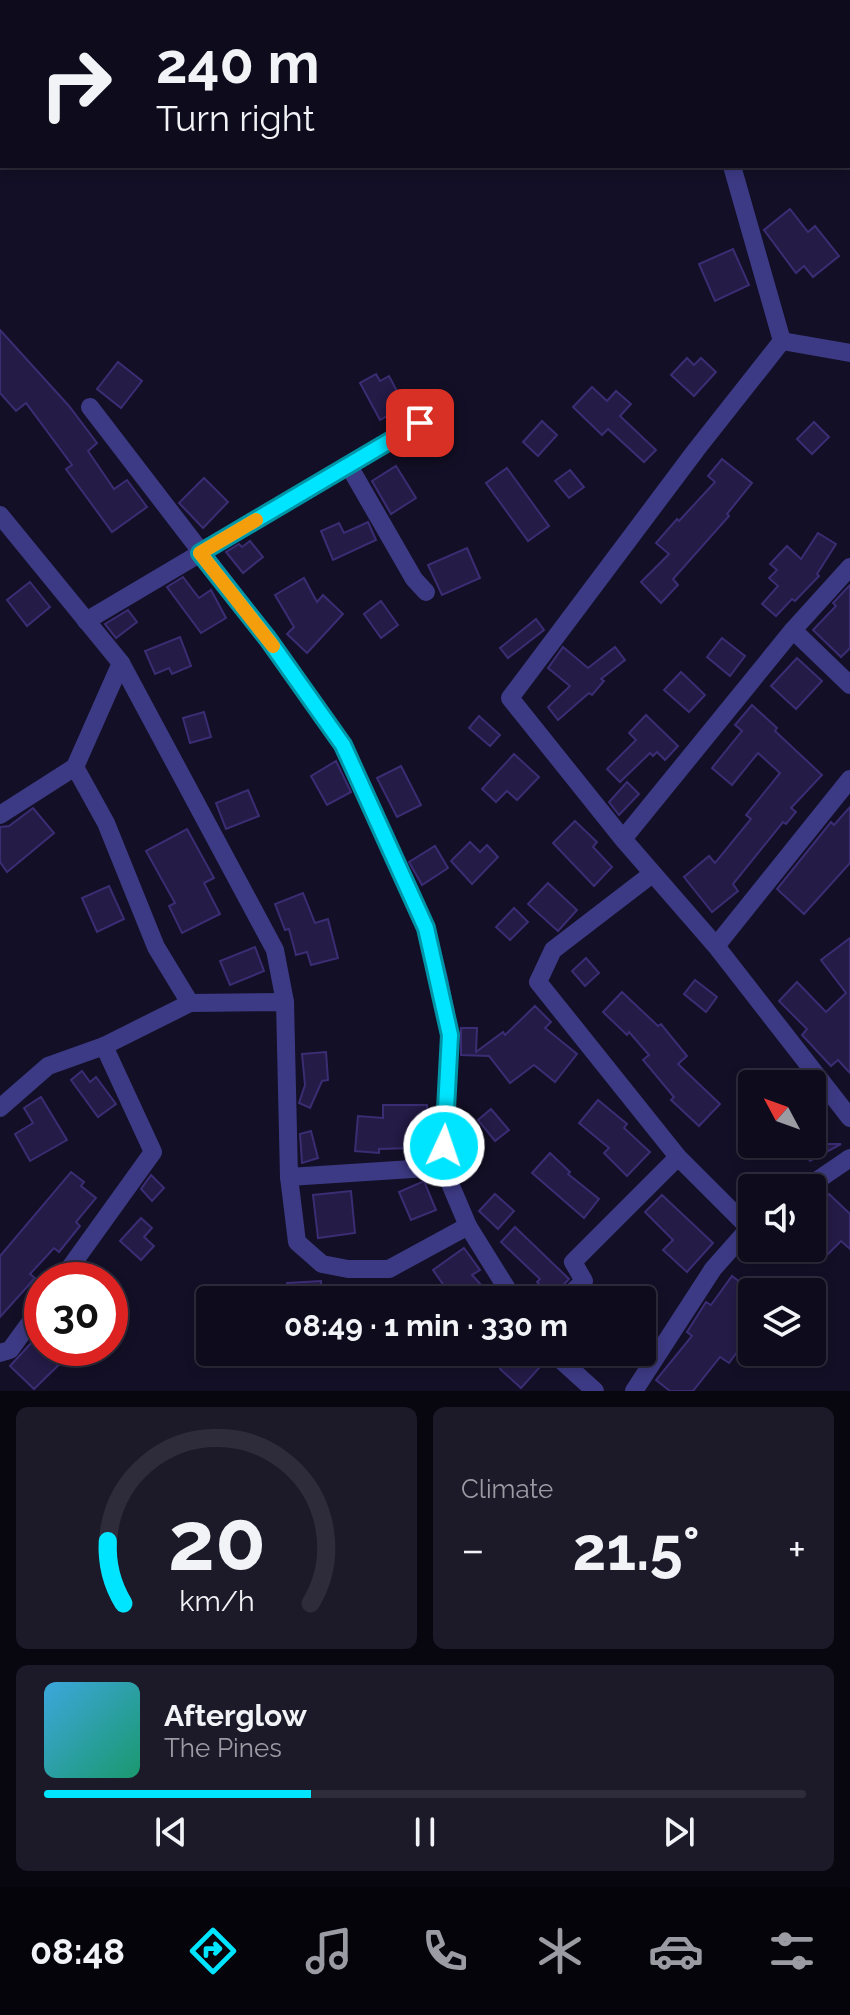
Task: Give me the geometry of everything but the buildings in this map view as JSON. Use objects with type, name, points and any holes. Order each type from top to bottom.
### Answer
[{"type":"street","points":[[733,168],[782,341]]},
{"type":"street","points":[[782,341],[850,353]]},
{"type":"street","points":[[782,341],[510,698],[652,874],[716,946],[850,1118]]},
{"type":"street","points":[[90,407],[268,639],[343,745],[426,928],[450,1035],[443,1167],[468,1226],[505,1286]]},
{"type":"street","points":[[86,621],[444,409]]},
{"type":"street","points":[[349,466],[414,579],[426,592]]},
{"type":"street","points":[[0,515],[121,663],[275,950],[285,1002],[289,1177],[297,1242],[322,1264],[348,1269],[389,1269],[468,1226]]},
{"type":"street","points":[[623,839],[793,630],[850,567]]},
{"type":"street","points":[[793,630],[850,685]]},
{"type":"street","points":[[0,815],[75,767],[121,663]]},
{"type":"street","points":[[75,767],[106,823],[156,947],[190,1003]]},
{"type":"street","points":[[716,946],[850,779]]},
{"type":"street","points":[[652,874],[553,950],[538,982],[678,1157],[738,1214]]},
{"type":"street","points":[[0,1108],[48,1066],[104,1046],[190,1003],[285,1002]]},
{"type":"street","points":[[74,1262],[153,1152],[104,1046]]},
{"type":"street","points":[[579,1286],[584,1281],[573,1262],[678,1157]]},
{"type":"street","points":[[826,1174],[850,1158]]},
{"type":"street","points":[[289,1177],[443,1167]]},
{"type":"street","points":[[634,1391],[713,1269],[738,1240]]},
{"type":"street","points":[[0,1353],[10,1350],[24,1331]]},
{"type":"street","points":[[567,1366],[595,1391]]},
{"type":"slow traffic","points":[[256,520],[200,553],[273,646]]},
{"type":"route","points":[[420,423],[200,553],[268,639],[343,745],[426,928],[450,1035],[444,1146]]}]
